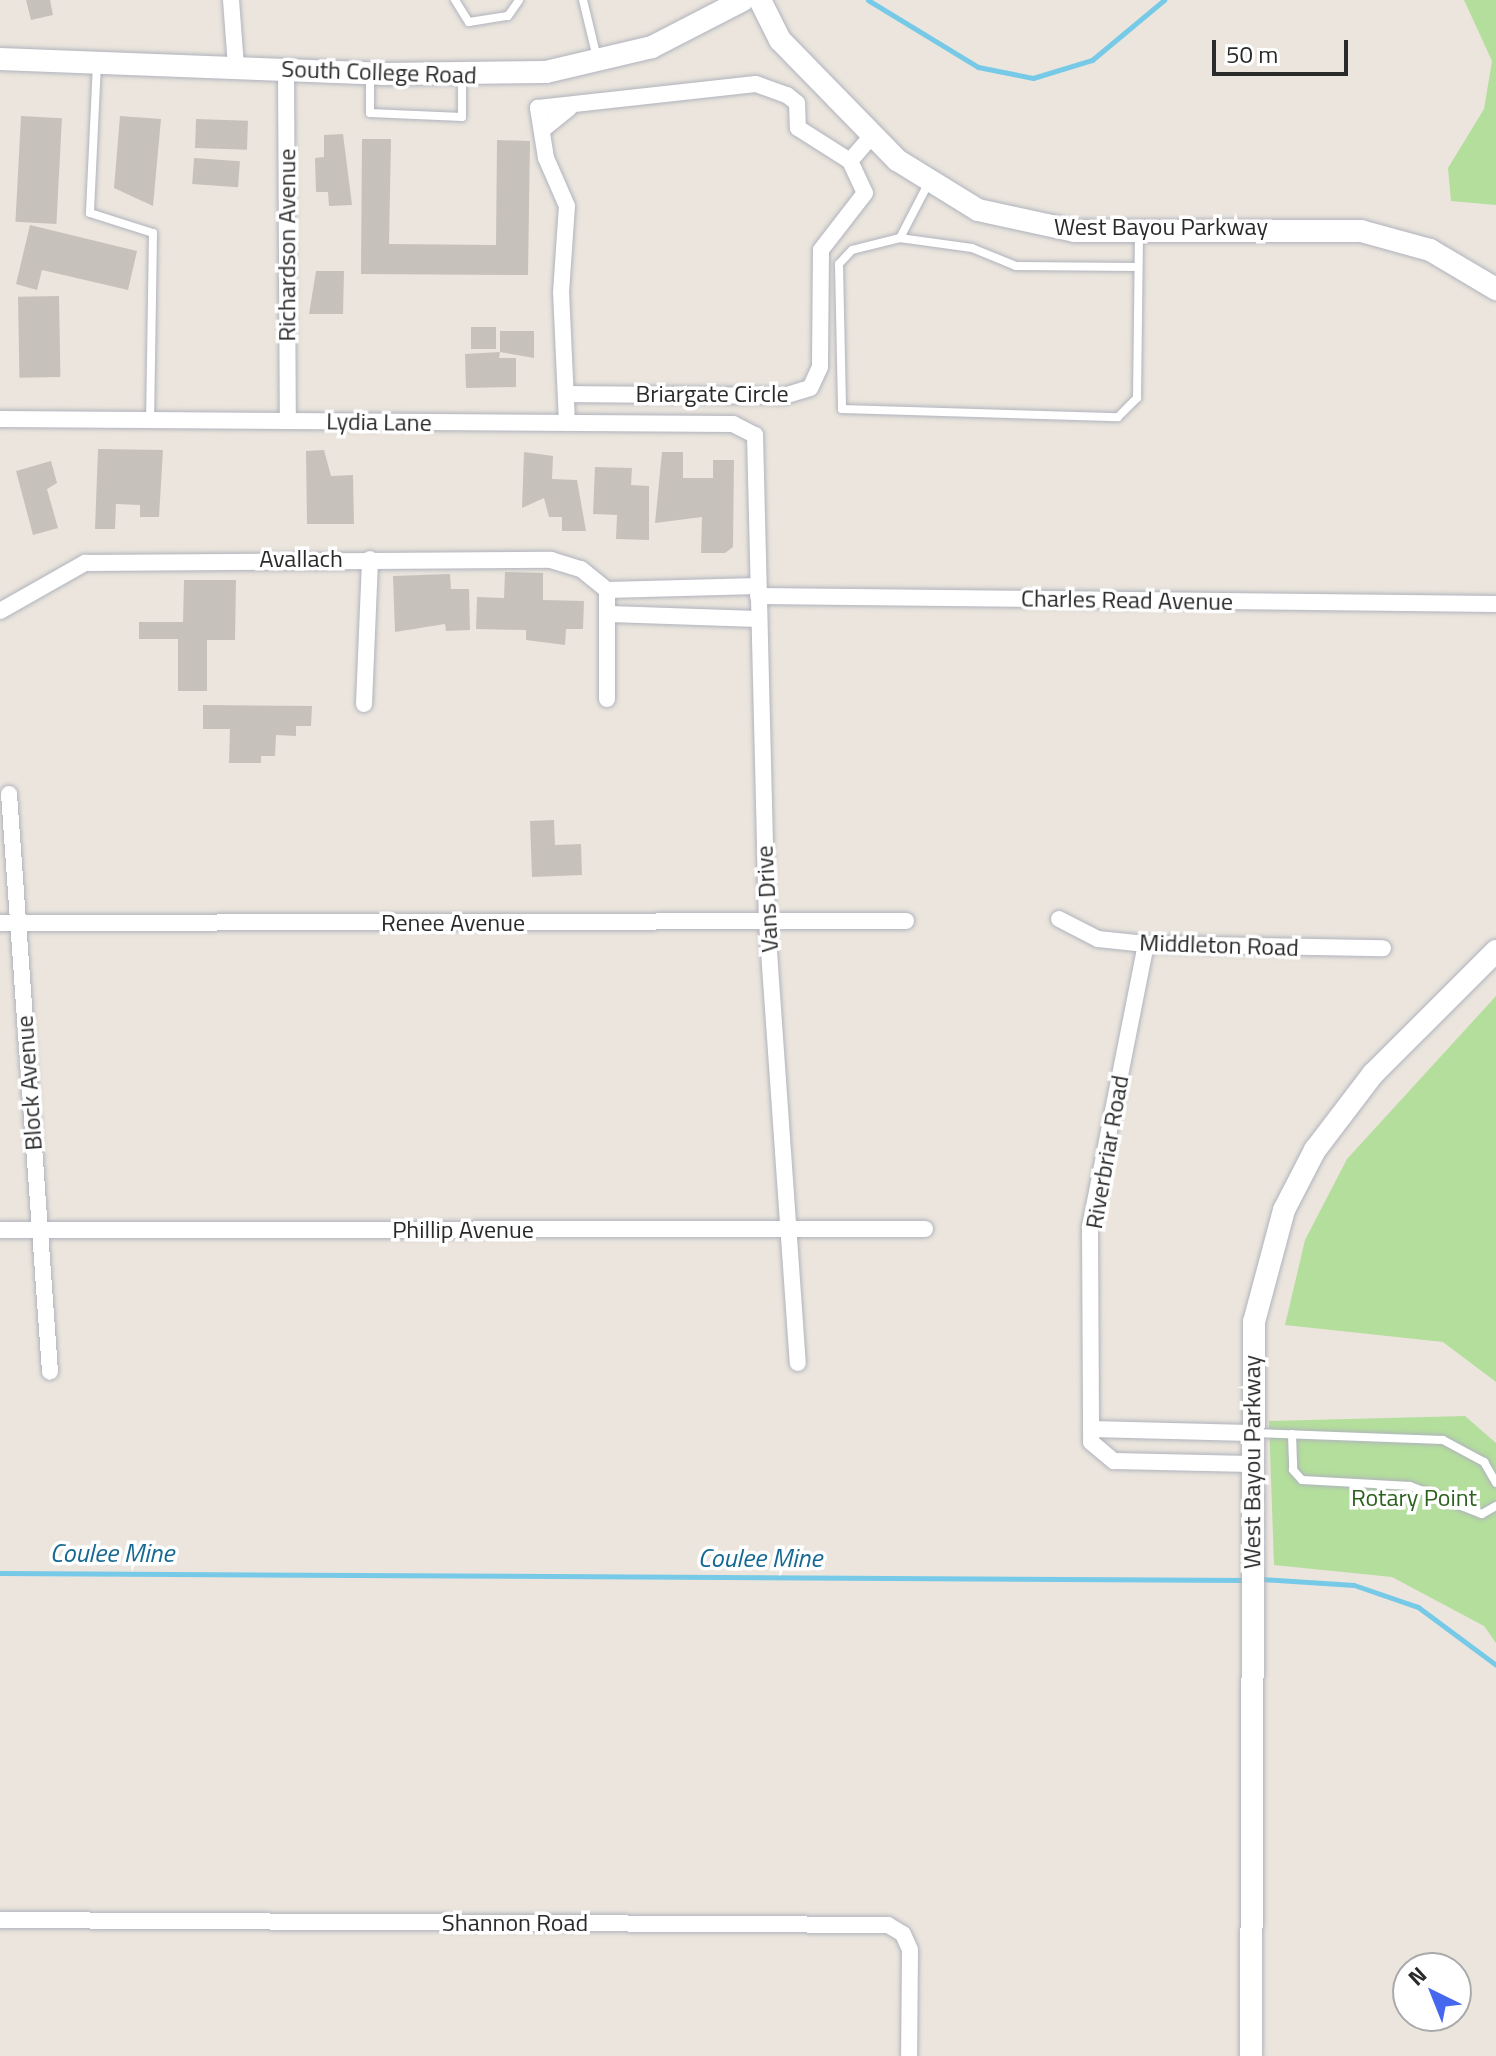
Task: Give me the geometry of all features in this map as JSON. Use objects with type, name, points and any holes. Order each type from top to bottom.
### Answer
[{"type":"street","points":[[231,0],[236,67]]},
{"type":"street","name":"South College Road","points":[[0,59],[462,76],[598,63],[652,47],[743,0]]},
{"type":"street","name":"West Bayou Parkway","points":[[760,0],[780,40],[873,135],[928,184],[1028,225],[1361,231],[1430,250],[1496,289]]},
{"type":"street","name":"Richardson Avenue","points":[[286,69],[288,421]]},
{"type":"street","points":[[567,423],[561,293],[567,206],[536,114],[543,104],[569,108],[630,94],[756,84],[787,95],[797,103],[798,128],[850,161],[873,135]]},
{"type":"street","name":"Briargate Circle","points":[[568,394],[784,396],[810,388],[820,367],[821,250],[865,193],[850,161]]},
{"type":"street","name":"Lydia Lane","points":[[0,419],[733,424],[755,435]]},
{"type":"street","name":"Vans Drive","points":[[755,435],[757,619],[767,923],[798,1363]]},
{"type":"street","points":[[364,704],[370,559]]},
{"type":"street","name":"Avallach","points":[[0,611],[85,563],[551,560],[581,569],[607,590]]},
{"type":"street","points":[[607,699],[610,614],[607,590],[758,591]]},
{"type":"street","name":"Charles Read Avenue","points":[[758,591],[1496,604]]},
{"type":"street","points":[[610,614],[757,619]]},
{"type":"street","name":"Block Avenue","points":[[9,794],[50,1372]]},
{"type":"street","name":"Middleton Road","points":[[1059,919],[1098,939],[1146,944],[1383,948]]},
{"type":"street","name":"Renee Avenue","points":[[0,923],[906,921]]},
{"type":"street","name":"Riverbriar Road","points":[[1146,944],[1090,1227],[1091,1429],[1098,1454],[1251,1464]]},
{"type":"street","name":"West Bayou Parkway","points":[[1251,2056],[1253,1529],[1250,1433],[1254,1322],[1301,1175],[1373,1074],[1496,951]]},
{"type":"street","name":"Phillip Avenue","points":[[0,1230],[925,1229]]},
{"type":"street","points":[[1091,1429],[1250,1433]]},
{"type":"street","name":"Shannon Road","points":[[0,1920],[888,1925],[903,1934],[910,1950],[909,2056]]},
{"type":"lane","points":[[455,0],[469,22],[508,16],[519,0]]},
{"type":"lane","points":[[583,0],[598,63]]},
{"type":"lane","points":[[97,62],[90,213],[153,233],[150,420]]},
{"type":"lane","points":[[370,74],[370,113],[462,117],[462,76]]},
{"type":"lane","points":[[900,238],[928,184]]},
{"type":"lane","points":[[1138,267],[1016,266],[972,248],[900,238],[852,250],[839,264],[838,397],[852,415],[1118,417],[1137,398],[1140,229]]},
{"type":"lane","points":[[1250,1433],[1443,1440],[1484,1462],[1496,1483]]},
{"type":"lane","points":[[1292,1434],[1293,1470],[1302,1480],[1410,1486],[1482,1514],[1496,1506]]},
{"type":"green space","points":[[1464,0],[1496,0],[1496,205],[1451,201],[1448,168],[1484,109],[1492,61]]},
{"type":"green space","points":[[1496,996],[1496,1382],[1443,1342],[1285,1325],[1305,1240],[1347,1159]]},
{"type":"green space","name":"Rotary Point","points":[[1465,1416],[1496,1443],[1496,1643],[1484,1626],[1392,1577],[1274,1565],[1269,1421]]},
{"type":"building","points":[[26,0],[50,0],[53,15],[31,20]]},
{"type":"building","points":[[21,116],[62,118],[56,224],[15,222]]},
{"type":"building","points":[[120,116],[161,119],[153,206],[114,188]]},
{"type":"building","points":[[196,119],[248,121],[247,150],[195,148]]},
{"type":"building","points":[[343,134],[352,205],[329,206],[328,192],[316,192],[315,158],[324,157],[324,135]]},
{"type":"building","points":[[362,139],[391,139],[389,244],[496,245],[497,140],[530,141],[528,275],[361,274]]},
{"type":"building","points":[[194,158],[240,161],[238,187],[192,184]]},
{"type":"building","points":[[30,225],[137,251],[128,290],[42,270],[37,290],[16,284]]},
{"type":"building","points":[[316,271],[344,271],[343,314],[309,314]]},
{"type":"building","points":[[59,296],[60,377],[19,378],[18,297]]},
{"type":"building","points":[[471,327],[496,327],[496,349],[471,349]]},
{"type":"building","points":[[500,331],[534,331],[534,358],[500,352]]},
{"type":"building","points":[[500,352],[499,358],[516,358],[516,387],[466,388],[465,354]]},
{"type":"building","points":[[98,449],[163,450],[159,517],[140,517],[140,505],[116,504],[115,529],[95,529]]},
{"type":"building","points":[[324,450],[331,476],[353,475],[354,524],[307,524],[306,451]]},
{"type":"building","points":[[524,452],[553,456],[552,479],[577,480],[586,531],[562,531],[562,517],[549,517],[544,498],[522,508]]},
{"type":"building","points":[[662,452],[683,452],[683,478],[713,478],[713,460],[734,460],[733,547],[725,553],[701,553],[702,517],[655,523]]},
{"type":"building","points":[[51,461],[57,483],[47,489],[58,528],[33,535],[16,471]]},
{"type":"building","points":[[595,467],[632,468],[631,485],[649,486],[649,540],[616,539],[617,515],[593,514]]},
{"type":"building","points":[[505,572],[543,573],[543,600],[584,601],[583,629],[566,629],[565,645],[526,640],[526,630],[476,629],[477,597],[504,598]]},
{"type":"building","points":[[450,574],[451,589],[469,589],[470,630],[446,631],[445,624],[395,632],[393,576]]},
{"type":"building","points":[[184,580],[236,580],[235,640],[207,640],[207,691],[178,691],[178,639],[139,639],[139,622],[183,622]]},
{"type":"building","points":[[203,705],[312,706],[311,726],[296,726],[296,736],[276,735],[275,756],[261,756],[261,763],[229,763],[230,729],[203,729]]},
{"type":"building","points":[[554,820],[555,845],[581,844],[582,875],[532,877],[530,821]]},
{"type":"waterway","points":[[868,0],[978,67],[1033,78],[1092,60],[1164,0]]},
{"type":"waterway","name":"Coulee Mine","points":[[0,1573],[1247,1580]]},
{"type":"waterway","name":"Coulee Mine","points":[[1261,1579],[1354,1585],[1418,1607],[1496,1665]]}]
